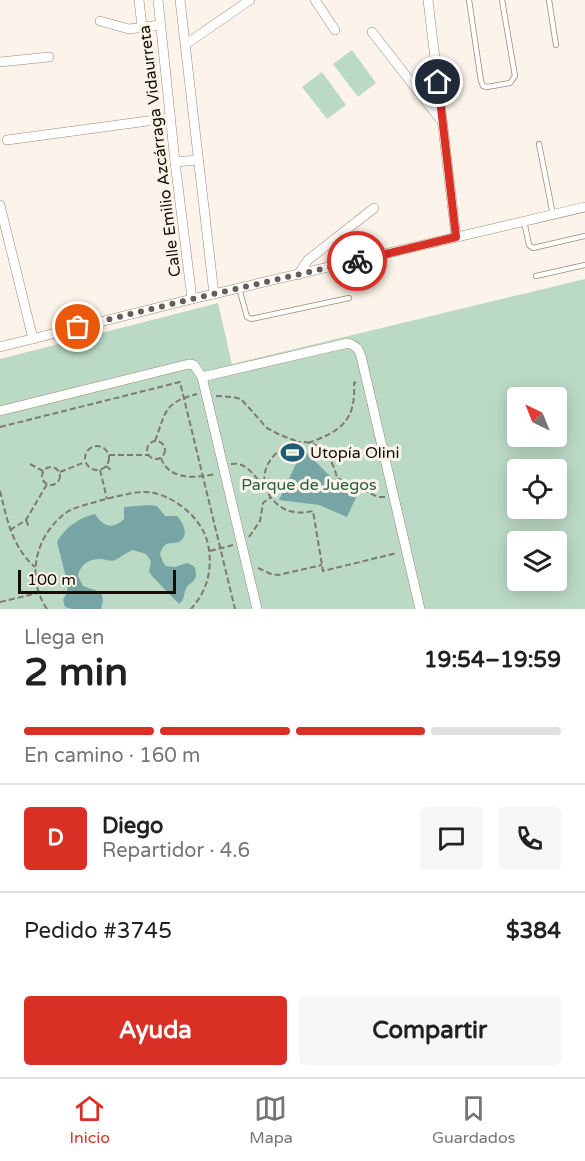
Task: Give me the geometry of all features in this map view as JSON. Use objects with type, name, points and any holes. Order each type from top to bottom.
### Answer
[{"type":"street","points":[[139,0],[142,27]]},
{"type":"street","name":"Calle Emilio Azcárraga Vidaurreta","points":[[158,0],[192,299]]},
{"type":"street","points":[[180,0],[214,294]]},
{"type":"street","points":[[186,44],[250,0]]},
{"type":"street","points":[[315,0],[336,30]]},
{"type":"street","points":[[428,0],[456,237]]},
{"type":"street","points":[[100,21],[129,28],[160,25]]},
{"type":"street","points":[[372,32],[442,123]]},
{"type":"street","points":[[0,62],[49,57]]},
{"type":"street","points":[[8,140],[170,118]]},
{"type":"street","points":[[175,162],[198,160]]},
{"type":"street","points":[[0,206],[33,339]]},
{"type":"street","points":[[0,347],[192,299],[585,207]]},
{"type":"street","points":[[298,275],[308,260],[374,208]]},
{"type":"street","points":[[202,377],[348,343],[360,352],[420,609]]},
{"type":"street","points":[[0,411],[189,364],[194,365],[202,377],[257,609]]},
{"type":"lane","points":[[469,0],[481,81],[483,86],[487,87],[510,82],[515,76],[502,0]]},
{"type":"lane","points":[[549,0],[556,45]]},
{"type":"lane","points":[[539,144],[553,215]]},
{"type":"lane","points":[[524,221],[529,244],[533,248],[585,236]]},
{"type":"lane","points":[[536,276],[585,265]]},
{"type":"lane","points":[[239,288],[247,317],[251,320],[349,298]]},
{"type":"path","points":[[308,443],[329,435],[341,425],[354,406],[354,383],[367,379]]},
{"type":"path","points":[[0,427],[180,382],[236,609]]},
{"type":"path","points":[[155,441],[160,442],[165,450],[161,458],[156,459],[148,455],[148,446],[155,441],[165,413],[176,402],[184,398],[206,394],[233,397],[241,399],[267,428],[324,451],[334,465],[337,478],[378,497],[394,497]]},
{"type":"path","points":[[155,425],[160,427]]},
{"type":"path","points":[[298,442],[283,447],[271,458],[267,465],[267,489],[271,497],[282,508],[298,513],[313,511],[323,571],[407,550]]},
{"type":"path","points":[[104,447],[106,443]]},
{"type":"path","points":[[143,443],[148,446]]},
{"type":"path","points":[[92,447],[104,447],[110,460],[106,466],[100,470],[88,466],[85,456],[87,451],[92,447]]},
{"type":"path","points":[[109,455],[148,455]]},
{"type":"path","points":[[149,463],[151,458]]},
{"type":"path","points":[[161,458],[172,472],[186,476],[203,476],[240,463],[267,489]]},
{"type":"path","points":[[51,462],[52,466],[60,471],[61,476],[56,484]]},
{"type":"path","points":[[60,471],[86,462]]},
{"type":"path","points":[[30,464],[43,471]]},
{"type":"path","points":[[52,466],[43,471],[42,476],[47,484],[56,484]]},
{"type":"path","points":[[106,466],[112,471]]},
{"type":"path","points":[[90,474],[93,469]]},
{"type":"path","points":[[100,470],[107,499]]},
{"type":"path","points":[[39,482],[44,481]]},
{"type":"path","points":[[10,530],[27,520],[47,484]]},
{"type":"path","points":[[56,484],[59,489]]},
{"type":"path","points":[[0,491],[10,530],[26,559],[35,567]]},
{"type":"path","points":[[47,609],[39,592],[35,567],[44,536],[56,522],[75,508],[107,499],[147,492],[176,503],[188,511],[205,535],[210,568],[201,595],[191,609]]},
{"type":"path","points":[[209,551],[241,543],[253,532],[260,521],[263,503],[271,497]]},
{"type":"path","points":[[32,511],[36,513]]},
{"type":"path","points":[[27,520],[29,527]]},
{"type":"path","points":[[252,562],[263,570],[278,575],[322,565]]},
{"type":"path","points":[[0,602],[39,592]]},
{"type":"green space","points":[[352,50],[376,83],[358,97],[333,64]]},
{"type":"green space","points":[[322,72],[346,105],[327,119],[302,87]]},
{"type":"green space","name":"Utopía Olini","points":[[585,279],[585,609],[0,609],[0,359],[218,303],[232,364]]},
{"type":"water","points":[[303,449],[332,478],[359,491],[347,517],[319,505],[279,500]]},
{"type":"water","points":[[157,506],[165,516],[177,516],[183,525],[185,533],[182,539],[179,542],[165,545],[160,554],[166,566],[175,567],[187,563],[194,566],[195,579],[185,591],[181,602],[179,604],[149,572],[151,561],[146,554],[133,550],[113,561],[92,560],[85,563],[81,569],[78,576],[83,586],[100,592],[102,595],[101,609],[65,607],[63,600],[68,585],[57,542],[64,532],[78,520],[95,514],[101,522],[108,526],[116,525],[124,519],[124,507]]},
{"type":"way so far","points":[[78,327],[357,261]]},
{"type":"place","name":"Utopía Olini","points":[[292,453]]},
{"type":"route","points":[[357,261],[456,237],[438,82]]},
{"type":"park label","name":"Parque de Juegos","points":[[309,485]]}]
